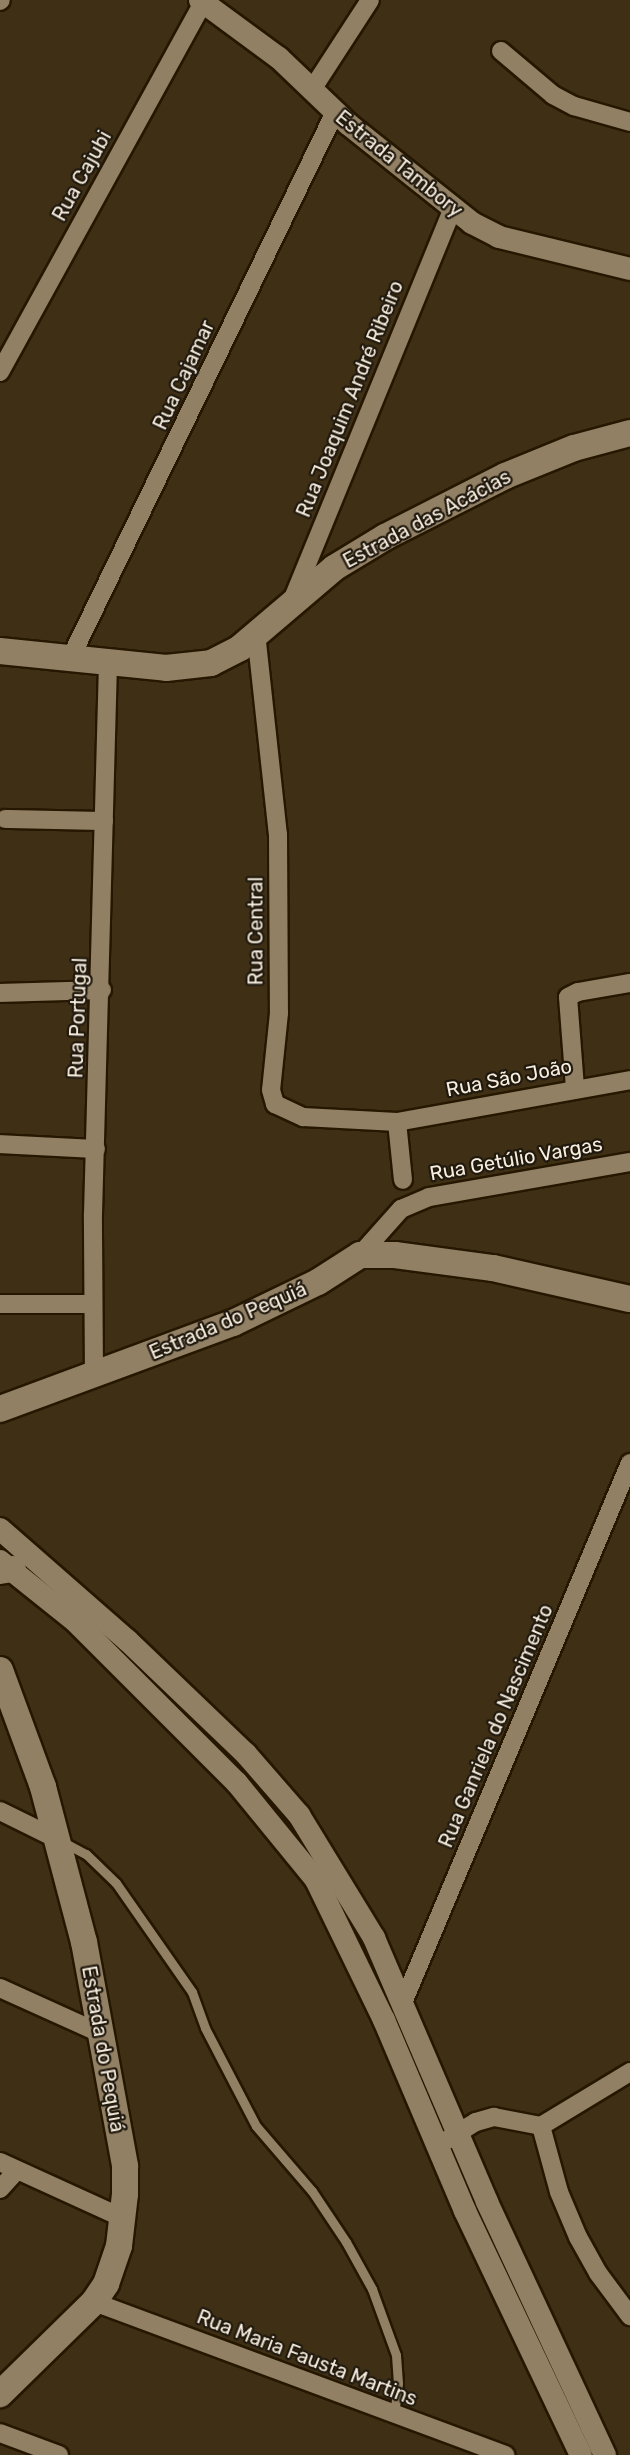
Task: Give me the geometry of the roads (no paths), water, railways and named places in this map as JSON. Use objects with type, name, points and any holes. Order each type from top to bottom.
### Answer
[{"type":"main road","name":"Estrada das Acácias","points":[[0,651],[192,668],[211,663],[240,648],[334,568],[459,498],[574,448],[630,433]]},
{"type":"main road","points":[[360,1255],[395,1255],[493,1268],[630,1299]]},
{"type":"main road","name":"Estrada do Pequiá","points":[[1,1410],[233,1323],[318,1282],[360,1255]]},
{"type":"main road","name":"Estrada do Pequiá","points":[[0,1670],[59,1840],[102,2034],[124,2166],[123,2218],[115,2265],[94,2302],[0,2394]]},
{"type":"street","points":[[311,91],[370,0]]},
{"type":"street","name":"Estrada Tambory","points":[[201,1],[279,58],[311,91],[452,210],[499,237],[630,269]]},
{"type":"street","name":"Rua Cajubi","points":[[0,372],[201,1]]},
{"type":"street","points":[[501,51],[560,99],[630,122]]},
{"type":"street","name":"Rua Cajamar","points":[[71,657],[335,112]]},
{"type":"street","name":"Rua Joaquim André Ribeiro","points":[[290,605],[452,210]]},
{"type":"street","name":"Rua Central","points":[[256,633],[278,834],[279,1013],[271,1098],[285,1110],[303,1117],[397,1122]]},
{"type":"street","name":"Rua Portugal","points":[[94,1376],[92,1304],[102,990],[108,662]]},
{"type":"street","points":[[5,819],[104,821]]},
{"type":"street","points":[[575,1088],[568,998],[578,992],[630,983]]},
{"type":"street","points":[[0,993],[102,990]]},
{"type":"street","name":"Rua São João","points":[[397,1122],[575,1088],[630,1080]]},
{"type":"street","points":[[397,1122],[404,1180]]},
{"type":"street","points":[[0,1144],[96,1149]]},
{"type":"street","name":"Rua Getúlio Vargas","points":[[360,1255],[401,1209],[429,1197],[630,1162]]},
{"type":"street","points":[[0,1304],[92,1304]]},
{"type":"street","name":"Rua Ganriela do Nascimento","points":[[402,2005],[630,1463]]},
{"type":"street","points":[[0,1528],[153,1665],[246,1754],[299,1815],[374,1938],[459,2134],[605,2455]]},
{"type":"street","points":[[4,1567],[75,1621],[237,1782],[316,1880],[580,2455]]},
{"type":"street","points":[[135,1682],[153,1665]]},
{"type":"street","points":[[0,1810],[59,1840]]},
{"type":"street","points":[[0,1988],[102,2034]]},
{"type":"street","points":[[438,2144],[459,2134],[476,2122],[494,2117],[541,2126],[630,2072]]},
{"type":"street","points":[[541,2126],[559,2192],[578,2237],[598,2273],[630,2316]]},
{"type":"street","points":[[0,2162],[123,2218]]},
{"type":"street","points":[[0,2189],[17,2170]]},
{"type":"street","name":"Rua Maria Fausta Martins","points":[[94,2302],[506,2455]]},
{"type":"street","points":[[0,2433],[59,2455]]},
{"type":"lane","points":[[59,1840],[86,1854],[116,1883],[192,1992],[205,2028],[256,2126],[312,2191],[346,2242],[372,2289],[396,2355],[398,2383],[394,2415]]}]
